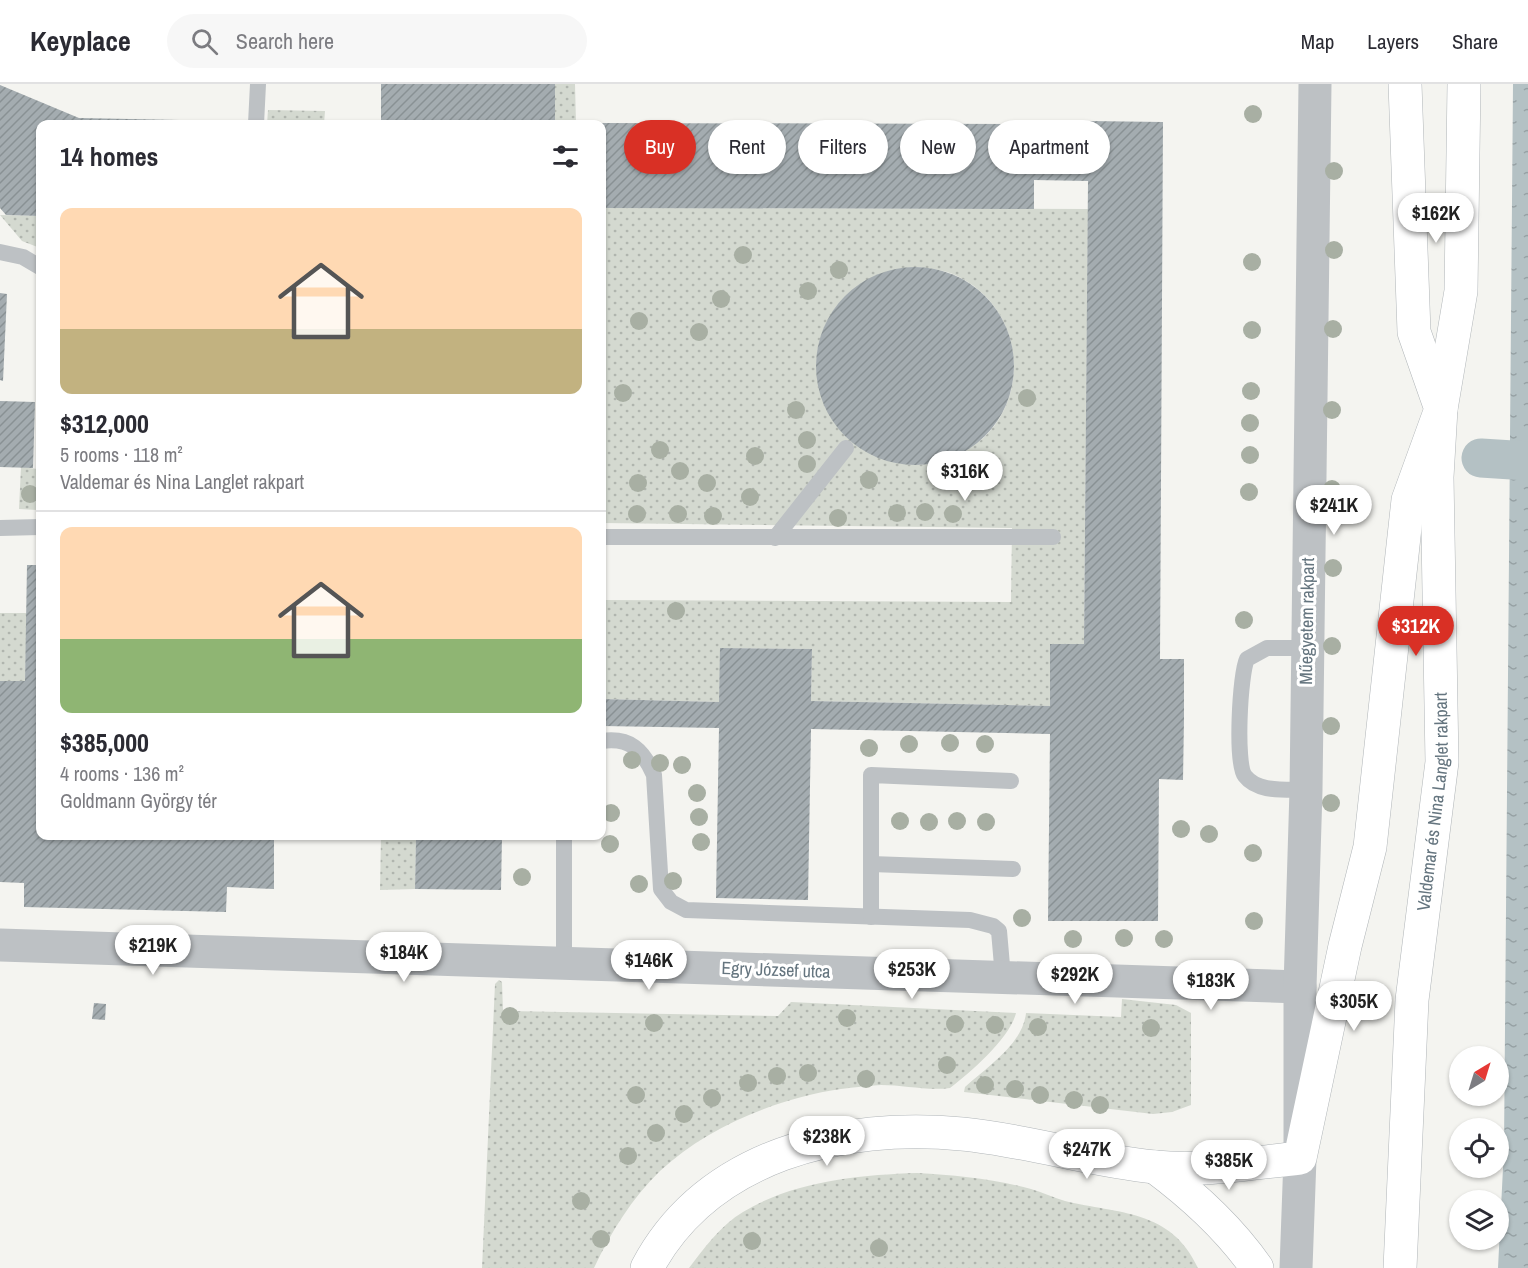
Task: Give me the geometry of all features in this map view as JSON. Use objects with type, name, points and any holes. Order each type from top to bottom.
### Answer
[{"type":"main road","points":[[647,1268],[680,1221],[733,1177],[798,1148],[839,1137],[914,1130],[964,1134],[1155,1167],[1209,1168],[1300,1158],[1345,946],[1370,848],[1408,500],[1441,408],[1414,332],[1405,84]]},
{"type":"main road","name":"Valdemar és Nina Langlet rakpart","points":[[1400,1268],[1413,991],[1442,762],[1437,477],[1441,408],[1461,291],[1464,84]]},
{"type":"main road","points":[[1155,1167],[1185,1189],[1216,1218],[1257,1268]]},
{"type":"street","name":"Műegyetem rakpart","points":[[1296,1268],[1300,1158],[1300,987],[1306,790],[1315,84]]},
{"type":"street","name":"Egry József utca","points":[[0,945],[1300,987]]},
{"type":"lane","points":[[256,118],[258,84]]},
{"type":"lane","points":[[0,252],[24,257],[36,264]]},
{"type":"lane","points":[[775,538],[846,448]]},
{"type":"lane","points":[[0,528],[36,527]]},
{"type":"lane","points":[[606,537],[1053,537]]},
{"type":"lane","points":[[1306,790],[1256,785],[1244,776],[1239,755],[1243,672],[1248,659],[1267,648],[1307,648]]},
{"type":"lane","points":[[606,740],[616,739],[634,746],[647,758],[654,775],[658,879],[661,889],[671,902],[686,910],[699,913],[970,921],[993,926],[999,931],[1003,977]]},
{"type":"lane","points":[[871,918],[871,774],[1011,781]]},
{"type":"lane","points":[[564,840],[564,962]]},
{"type":"lane","points":[[871,864],[1013,869]]},
{"type":"shaded area","points":[[555,84],[575,84],[576,120],[555,120]]},
{"type":"shaded area","points":[[268,110],[325,111],[324,120],[267,120]]},
{"type":"shaded area","points":[[606,208],[1088,209],[1084,644],[1050,644],[1050,706],[811,701],[812,649],[721,648],[719,702],[606,699],[606,600],[1011,602],[1012,528],[606,523]],"holes":[[[917,267],[953,274],[981,292],[1001,317],[1012,345],[1014,374],[1007,403],[992,429],[969,449],[926,464],[894,462],[874,455],[855,444],[845,436],[830,416],[818,380],[817,355],[821,336],[828,319],[838,305],[865,283],[898,270]]]},
{"type":"shaded area","points":[[0,215],[36,216],[36,246],[22,241]]},
{"type":"shaded area","points":[[21,467],[36,469],[36,510],[19,509]]},
{"type":"shaded area","points":[[0,613],[27,613],[25,681],[0,681]]},
{"type":"shaded area","points":[[381,840],[416,840],[415,889],[380,890]]},
{"type":"shaded area","points":[[499,980],[502,982],[503,1011],[778,1016],[791,1002],[1016,1013],[998,1043],[979,1064],[950,1088],[881,1085],[817,1093],[768,1107],[721,1128],[699,1141],[660,1171],[640,1192],[615,1229],[594,1268],[482,1268],[495,984]]},
{"type":"shaded area","points":[[1122,999],[1176,1005],[1191,1013],[1191,1105],[1172,1112],[1153,1114],[964,1092],[965,1087],[1011,1045],[1018,1035],[1026,1013],[1121,1017]]},
{"type":"shaded area","points":[[917,1173],[960,1176],[1003,1183],[1031,1189],[1065,1201],[1141,1217],[1173,1234],[1187,1249],[1198,1268],[689,1268],[727,1223],[743,1212],[784,1193],[850,1178]]},
{"type":"water","points":[[1513,84],[1528,84],[1528,1268],[1498,1268],[1499,1250],[1509,1250],[1509,1190],[1502,1190],[1502,1178],[1509,1178],[1509,1118],[1504,1118],[1504,1106],[1509,1106],[1509,1046],[1505,1046]]},
{"type":"building","points":[[381,84],[555,84],[555,120],[381,120]]},
{"type":"building","points":[[0,85],[79,118],[180,120],[36,120],[36,216],[6,215],[0,208]]},
{"type":"building","points":[[1110,121],[1163,122],[1160,659],[1184,659],[1184,719],[1183,780],[1159,779],[1158,921],[1048,921],[1050,734],[811,729],[808,900],[716,898],[719,728],[606,726],[606,699],[719,702],[720,648],[812,649],[811,701],[1050,706],[1050,644],[1084,644],[1088,181],[1034,180],[1034,209],[606,208],[606,123],[624,123],[624,174],[696,174],[696,123],[708,123],[708,174],[786,174],[786,123],[798,123],[798,174],[888,174],[888,124],[900,124],[900,174],[976,174],[976,124],[988,124],[988,174],[1110,174]]},
{"type":"building","points":[[915,267],[934,269],[953,275],[970,284],[985,296],[997,311],[1006,328],[1012,347],[1014,366],[1012,385],[1006,404],[997,421],[985,436],[970,448],[953,457],[934,463],[915,465],[896,463],[877,457],[860,448],[845,436],[833,421],[824,404],[818,385],[816,366],[818,347],[824,328],[833,311],[845,296],[860,284],[877,275],[896,269]]},
{"type":"building","points":[[0,293],[7,294],[3,381],[0,380]]},
{"type":"building","points":[[0,401],[35,402],[33,468],[0,467]]},
{"type":"building","points":[[27,565],[36,565],[36,840],[274,840],[274,889],[227,887],[226,912],[24,907],[24,883],[0,882],[0,681],[25,681]]},
{"type":"building","points":[[416,840],[502,840],[501,890],[415,889]]},
{"type":"building","points":[[94,1003],[106,1004],[105,1020],[92,1019]]},
{"type":"waterway","points":[[1481,458],[1528,461]]}]
